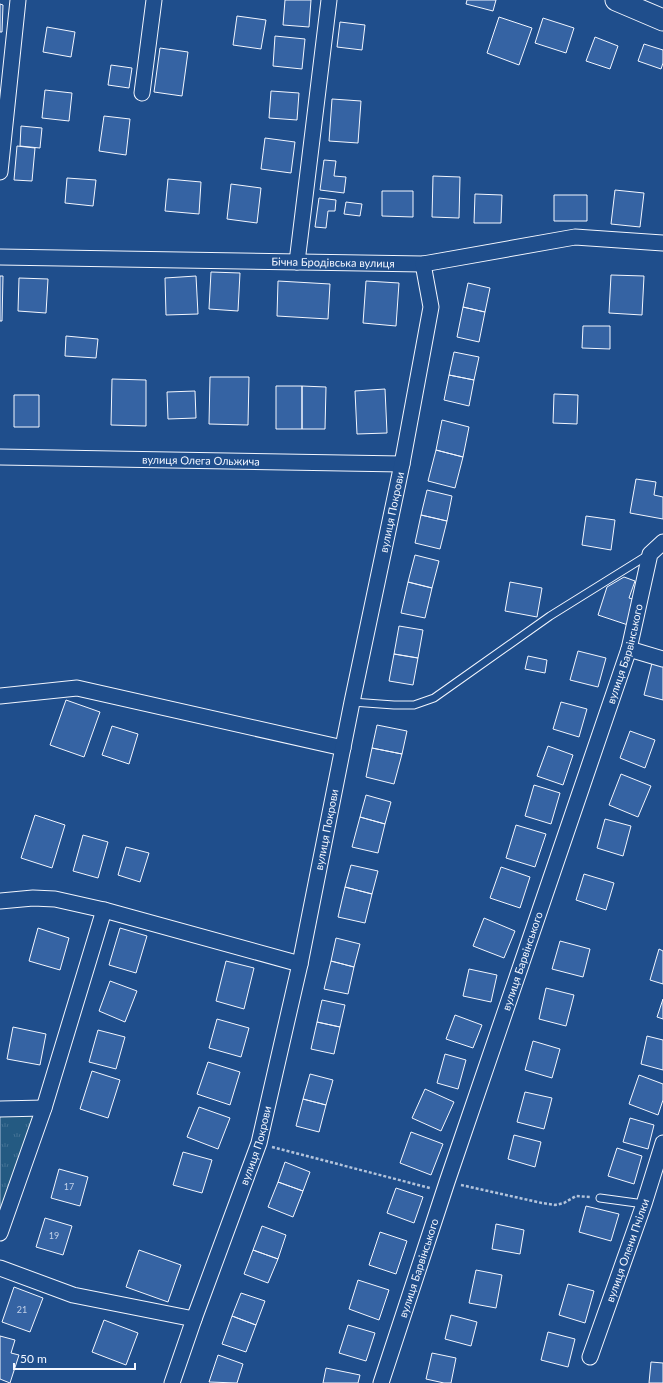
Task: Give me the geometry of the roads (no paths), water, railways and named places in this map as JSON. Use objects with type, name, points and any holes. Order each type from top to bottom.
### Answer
[{"type":"street","points":[[0,172],[18,0]]},
{"type":"street","points":[[142,93],[154,0]]},
{"type":"street","points":[[297,262],[329,0]]},
{"type":"street","points":[[616,0],[663,20]]},
{"type":"street","name":"Бічна Бродівська вулиця","points":[[0,257],[423,264],[575,237],[663,243]]},
{"type":"street","name":"вулиця Покрови","points":[[172,1383],[194,1319],[259,1144],[300,964],[352,702],[402,464],[431,307],[423,264]]},
{"type":"street","name":"вулиця Олега Ольжича","points":[[0,457],[402,464]]},
{"type":"street","points":[[650,554],[663,542]]},
{"type":"street","name":"вулиця Барвінського","points":[[381,1383],[629,649],[650,554]]},
{"type":"street","points":[[629,649],[663,659]]},
{"type":"street","points":[[0,696],[77,688],[343,748]]},
{"type":"street","points":[[0,901],[33,898],[55,899],[104,910],[300,964]]},
{"type":"street","points":[[0,1233],[44,1108],[104,910]]},
{"type":"street","points":[[0,1109],[44,1108]]},
{"type":"street","name":"вулиця Олени Пчілки","points":[[590,1357],[644,1204],[663,1143]]},
{"type":"street","points":[[0,1268],[72,1295],[194,1319]]},
{"type":"lane","points":[[352,702],[414,705],[434,698],[550,616],[650,554]]},
{"type":"lane","points":[[600,1198],[644,1204]]}]
